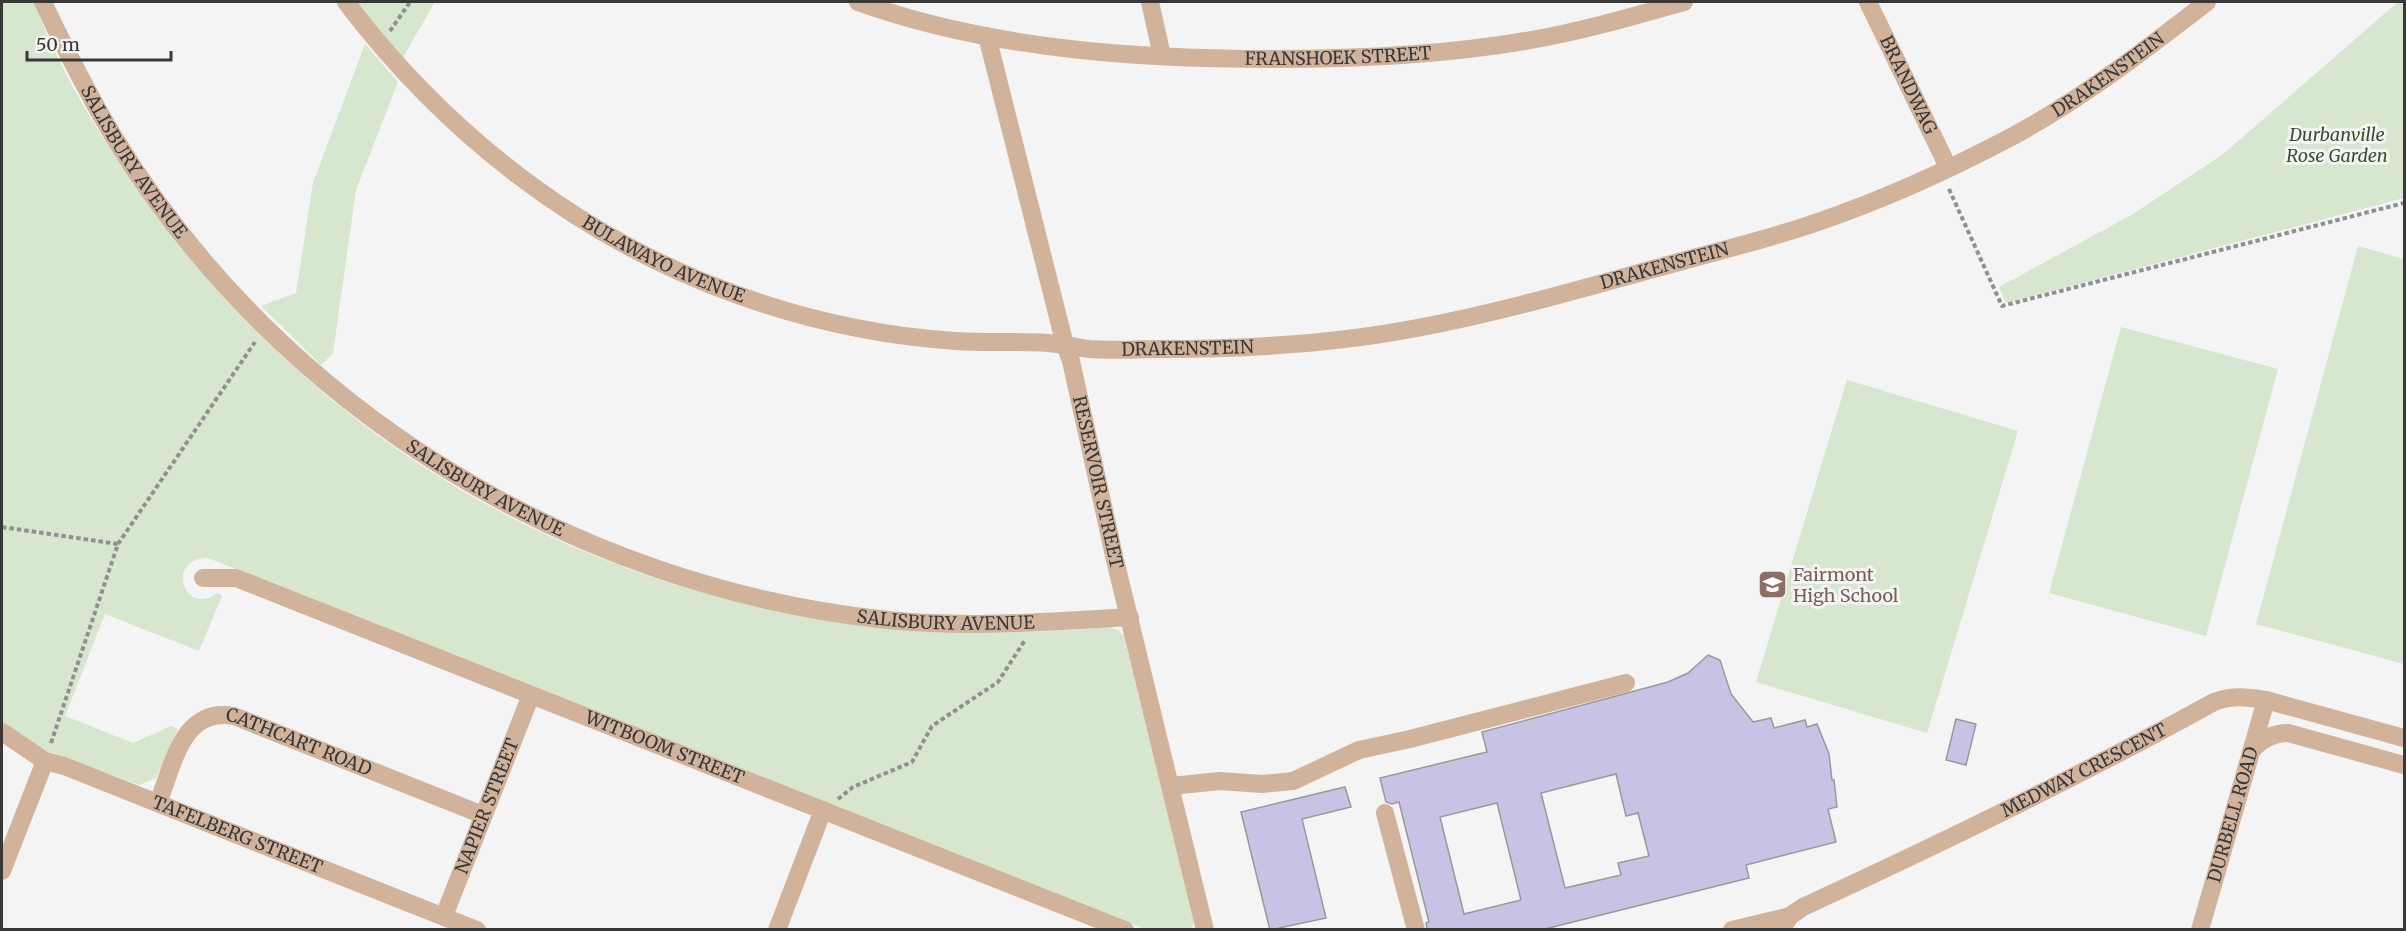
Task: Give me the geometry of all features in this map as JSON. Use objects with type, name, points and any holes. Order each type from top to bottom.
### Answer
[{"type":"street","name":"SALISBURY AVENUE","points":[[44,2],[89,94],[143,180],[201,256],[265,326],[328,384],[368,416],[451,473],[540,522],[634,562],[740,594],[848,615],[930,623],[1035,624],[1130,616]]},
{"type":"street","name":"BULAWAYO AVENUE","points":[[346,2],[380,47],[453,123],[501,164],[599,230],[687,275],[775,308],[861,329],[952,341],[1065,345]]},
{"type":"street","name":"FRANSHOEK STREET","points":[[858,2],[930,25],[987,36],[1078,48],[1162,56],[1310,59],[1407,54],[1530,40],[1619,21],[1684,2]]},
{"type":"street","points":[[1150,2],[1162,56]]},
{"type":"street","name":"BRANDWAG","points":[[1868,2],[1948,167]]},
{"type":"street","name":"DRAKENSTEIN","points":[[1065,345],[1092,349],[1206,349],[1308,342],[1414,329],[1521,305],[1813,224],[1897,192],[2015,135],[2150,46],[2207,2]]},
{"type":"street","name":"RESERVOIR STREET","points":[[987,36],[1065,345],[1071,361],[1115,560],[1205,930]]},
{"type":"street","name":"WITBOOM STREET","points":[[202,578],[236,578],[1125,930]]},
{"type":"street","points":[[1171,786],[1220,781],[1262,784],[1293,781],[1359,750],[1410,739],[1626,682]]},
{"type":"street","name":"NAPIER STREET","points":[[444,916],[531,695]]},
{"type":"street","name":"MEDWAY CRESCENT","points":[[1732,930],[1786,923],[2214,702],[2234,696],[2266,700],[2404,738]]},
{"type":"street","name":"DURBELL ROAD","points":[[2200,930],[2266,700]]},
{"type":"street","name":"CATHCART ROAD","points":[[158,803],[187,732],[203,718],[223,714],[234,716],[483,815]]},
{"type":"street","name":"TAFELBERG STREET","points":[[2,732],[45,761],[158,803],[477,930]]},
{"type":"street","points":[[2252,750],[2264,739],[2280,733],[2288,733],[2404,765]]},
{"type":"street","points":[[2,871],[45,761]]},
{"type":"street","points":[[777,930],[823,810]]},
{"type":"street","points":[[1385,813],[1416,930]]},
{"type":"path","points":[[380,47],[410,2]]},
{"type":"path","points":[[1948,167],[1949,191],[2002,306],[2404,203]]},
{"type":"path","points":[[45,761],[118,544],[265,326]]},
{"type":"path","points":[[2,527],[118,544]]},
{"type":"path","points":[[823,810],[853,787],[912,762],[932,726],[998,682],[1035,624]]},
{"type":"green space","points":[[2,2],[34,2],[72,86],[121,165],[157,216],[248,322],[349,413],[459,489],[578,549],[703,592],[834,620],[970,632],[1109,627],[1118,630],[1124,636],[1194,921],[1192,929],[1145,929],[208,558],[195,561],[186,567],[183,576],[188,593],[196,598],[206,599],[218,593],[222,596],[199,651],[105,614],[65,716],[133,743],[171,726],[178,729],[156,778],[139,785],[46,751],[2,723]]},
{"type":"green space","points":[[355,2],[435,2],[402,59]]},
{"type":"green space","name":"Durbanville Rose Garden","points":[[2398,2],[2404,2],[2404,198],[2006,303],[1999,287],[2133,214],[2222,155]]},
{"type":"green space","points":[[365,44],[398,82],[356,190],[333,353],[321,365],[261,306],[296,293],[313,183]]},
{"type":"green space","points":[[2358,246],[2404,259],[2404,664],[2256,624]]},
{"type":"green space","points":[[2121,327],[2278,369],[2206,636],[2049,593]]},
{"type":"green space","points":[[1847,380],[2018,431],[1927,733],[1756,682]]},
{"type":"building","points":[[1708,655],[1720,660],[1731,694],[1753,722],[1771,718],[1774,728],[1805,720],[1807,727],[1817,724],[1829,754],[1832,780],[1834,780],[1837,807],[1828,809],[1836,842],[1746,865],[1749,878],[1541,930],[1427,930],[1426,923],[1429,922],[1399,802],[1392,804],[1386,802],[1380,778],[1487,752],[1482,732],[1668,682],[1688,673]],"holes":[[[1616,774],[1626,816],[1638,813],[1649,856],[1618,863],[1621,875],[1565,888],[1541,793]],[[1497,803],[1521,900],[1464,914],[1440,817]]]},
{"type":"building","points":[[1956,719],[1976,724],[1966,765],[1946,760]]},
{"type":"building","points":[[1345,787],[1351,807],[1302,819],[1326,918],[1270,930],[1241,812]]},
{"type":"place","name":"Fairmont High School","points":[[1772,585]]}]
